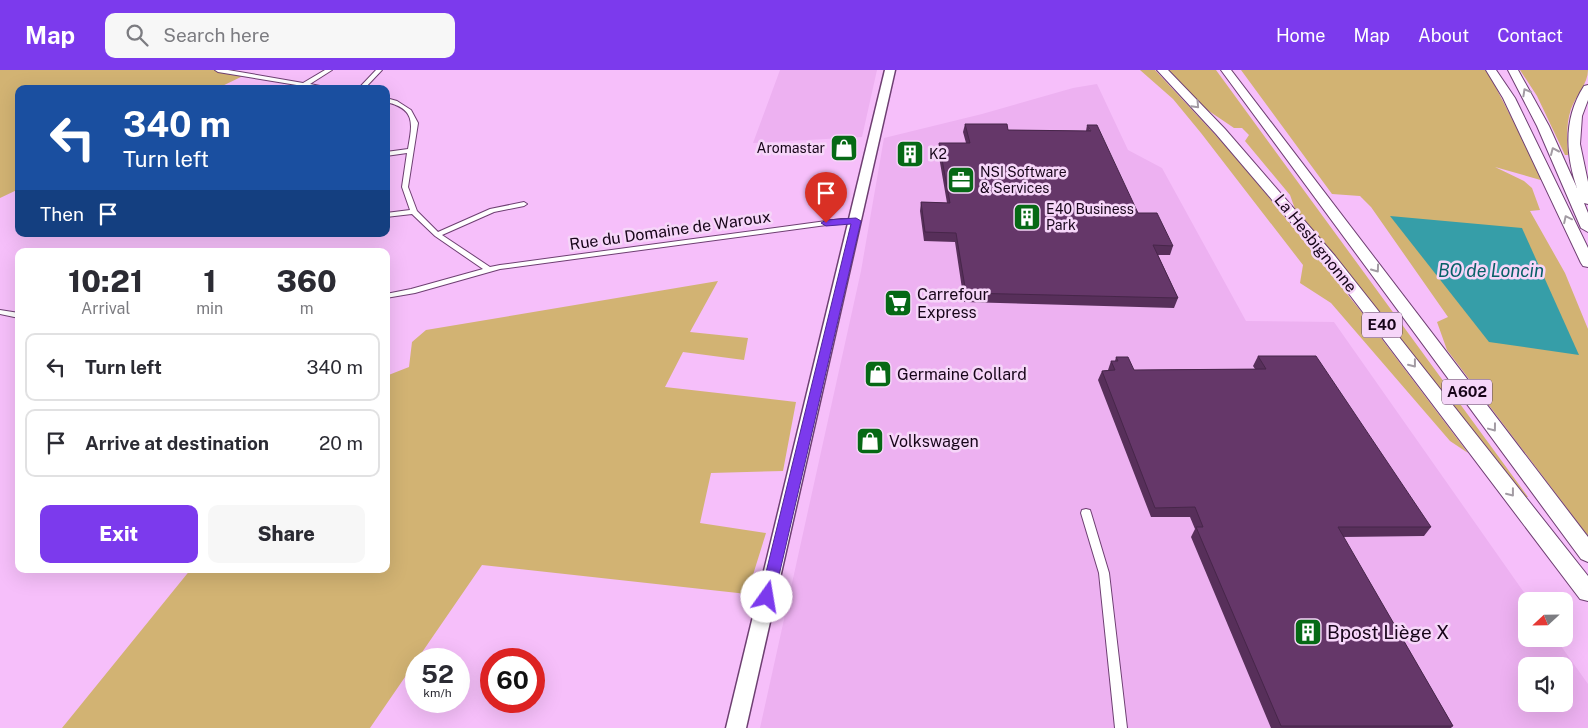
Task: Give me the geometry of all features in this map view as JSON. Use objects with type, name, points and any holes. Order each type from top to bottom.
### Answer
[{"type":"highway","name":"La Hesbignonne","points":[[1162,70],[1228,139],[1347,280],[1588,592]]},
{"type":"highway","name":"A602","points":[[1226,70],[1348,230],[1491,425],[1588,553]]},
{"type":"highway","points":[[1237,70],[1346,219],[1348,230]]},
{"type":"highway","points":[[1491,70],[1509,98],[1588,263]]},
{"type":"highway","points":[[1513,70],[1542,126],[1588,228]]},
{"type":"highway","points":[[1588,88],[1578,107],[1573,137],[1574,152],[1588,200]]},
{"type":"main road","points":[[736,728],[890,70]]},
{"type":"street","points":[[218,70],[311,85]]},
{"type":"street","points":[[306,84],[329,70]]},
{"type":"street","points":[[365,85],[379,70]]},
{"type":"street","points":[[390,101],[409,111],[415,123],[406,187],[414,212],[437,234],[488,269]]},
{"type":"street","points":[[390,154],[410,151]]},
{"type":"street","points":[[437,234],[492,210],[524,204]]},
{"type":"street","points":[[390,215],[414,212]]},
{"type":"street","name":"Rue du Domaine de Waroux","points":[[390,295],[412,291],[488,269],[841,221],[856,221]]},
{"type":"street","points":[[0,312],[15,315]]},
{"type":"street","points":[[1086,513],[1104,573],[1121,728]]},
{"type":"shaded area","points":[[0,70],[214,70],[245,75],[224,85],[15,85],[15,191],[0,198]]},
{"type":"shaded area","points":[[780,70],[877,70],[862,137],[753,143]]},
{"type":"shaded area","points":[[1140,70],[1155,70],[1258,184],[1360,310],[1468,453],[1450,441],[1331,303],[1300,283],[1303,265],[1173,99]]},
{"type":"shaded area","points":[[1167,70],[1216,70],[1528,497],[1523,497],[1344,267],[1295,209],[1290,195],[1245,141],[1249,135],[1242,128],[1234,128],[1203,107]]},
{"type":"shaded area","points":[[1241,70],[1485,70],[1491,78],[1544,181],[1495,167],[1524,181],[1532,188],[1540,210],[1530,211],[1565,273],[1588,329],[1588,536],[1447,350],[1437,322],[1448,317],[1371,207],[1360,196],[1332,194]]},
{"type":"shaded area","points":[[1520,70],[1588,70],[1584,85],[1569,115],[1567,132],[1568,155],[1565,155],[1537,96]]},
{"type":"shaded area","points":[[1097,84],[1128,150],[1162,168],[1246,321],[1334,322],[1524,592],[1518,592],[1518,648],[1562,648],[1569,657],[1518,657],[1518,712],[1573,712],[1573,663],[1588,684],[1588,728],[760,728],[861,271],[884,138],[982,114],[1073,88]]},
{"type":"shaded area","points":[[718,281],[690,332],[748,338],[744,360],[683,352],[665,387],[796,402],[783,471],[711,473],[700,523],[766,533],[747,594],[482,565],[425,648],[405,648],[405,677],[370,728],[62,728],[188,573],[390,573],[390,374],[409,367],[412,342],[426,330]]},
{"type":"water","name":"BO de Loncin","points":[[1390,216],[1522,228],[1579,355],[1489,342]]},
{"type":"building","name":"E40 Business Park","points":[[965,124],[1007,124],[1008,130],[1091,131],[1087,125],[1097,125],[1138,213],[1157,213],[1173,246],[1153,245],[1178,298],[966,293],[956,233],[925,232],[921,202],[950,203],[939,143],[970,143]]},
{"type":"building","name":"Bpost Liège X","points":[[1258,356],[1316,356],[1431,527],[1338,527],[1453,726],[1281,726],[1196,527],[1203,527],[1195,507],[1155,508],[1102,371],[1115,370],[1111,361],[1118,361],[1116,357],[1128,357],[1134,370],[1266,369]]},
{"type":"place","name":"Aromastar","points":[[844,148]]},
{"type":"place","name":"K2","points":[[910,154]]},
{"type":"place","name":"NSI Software & Services","points":[[961,180]]},
{"type":"place","name":"E40 Business Park","points":[[1027,217]]},
{"type":"place","name":"Carrefour Express","points":[[898,303]]},
{"type":"place","name":"Germaine Collard","points":[[878,374]]},
{"type":"place","name":"Volkswagen","points":[[870,441]]},
{"type":"place","name":"Bpost Liège X","points":[[1308,632]]},
{"type":"route","points":[[767,597],[856,221],[826,223]]}]
